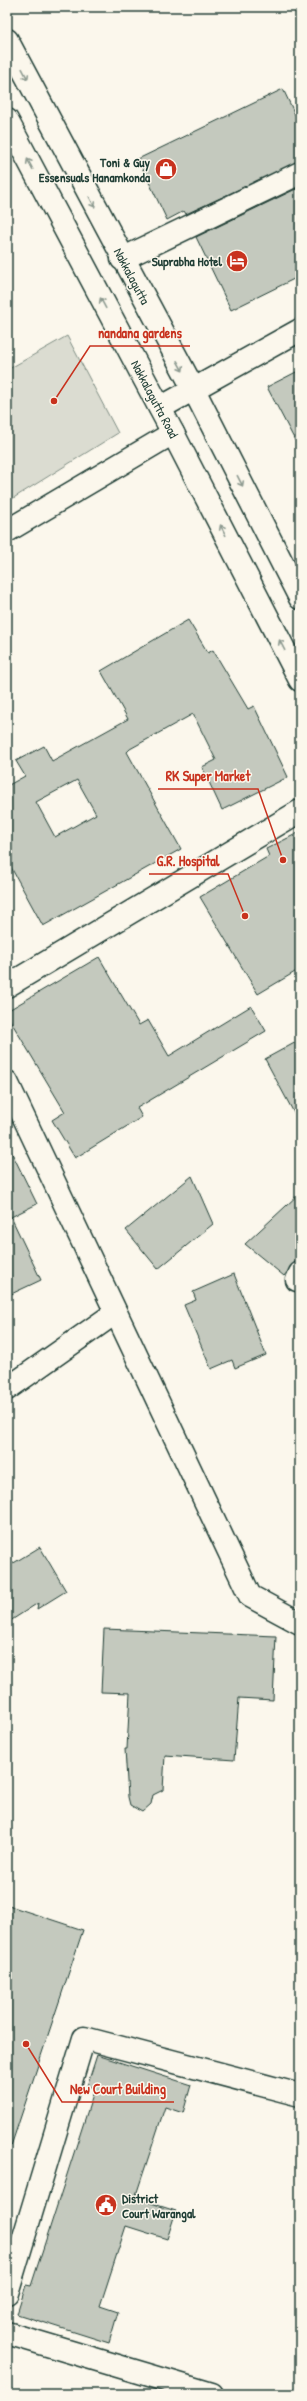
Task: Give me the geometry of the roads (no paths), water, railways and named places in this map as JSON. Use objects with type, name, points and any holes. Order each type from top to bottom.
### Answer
[{"type":"street","name":"Nakkalagutta","points":[[7,40],[122,259],[194,390],[300,598]]},
{"type":"street","name":"Nakkalagutta Road","points":[[7,120],[174,433],[300,680]]},
{"type":"street","points":[[122,259],[300,173]]},
{"type":"street","points":[[160,408],[300,330]]},
{"type":"street","points":[[7,530],[174,433]]},
{"type":"street","points":[[7,986],[300,811]]},
{"type":"street","points":[[7,1082],[250,1596],[300,1623]]},
{"type":"street","points":[[7,1389],[115,1313]]},
{"type":"street","points":[[7,2293],[84,2038],[300,2095]]},
{"type":"street","points":[[7,2333],[212,2394]]},
{"type":"place","name":"Toni & Guy Essensuals Hanamkonda","points":[[166,169]]},
{"type":"place","name":"Suprabha Hotel","points":[[237,261]]},
{"type":"place","name":"nandana gardens","points":[[54,401]]},
{"type":"place","name":"RK Super Market","points":[[283,860]]},
{"type":"place","name":"G.R. Hospital","points":[[245,916]]},
{"type":"place","name":"New Court Building","points":[[26,2044]]},
{"type":"place","name":"District Court Warangal","points":[[106,2205]]}]
